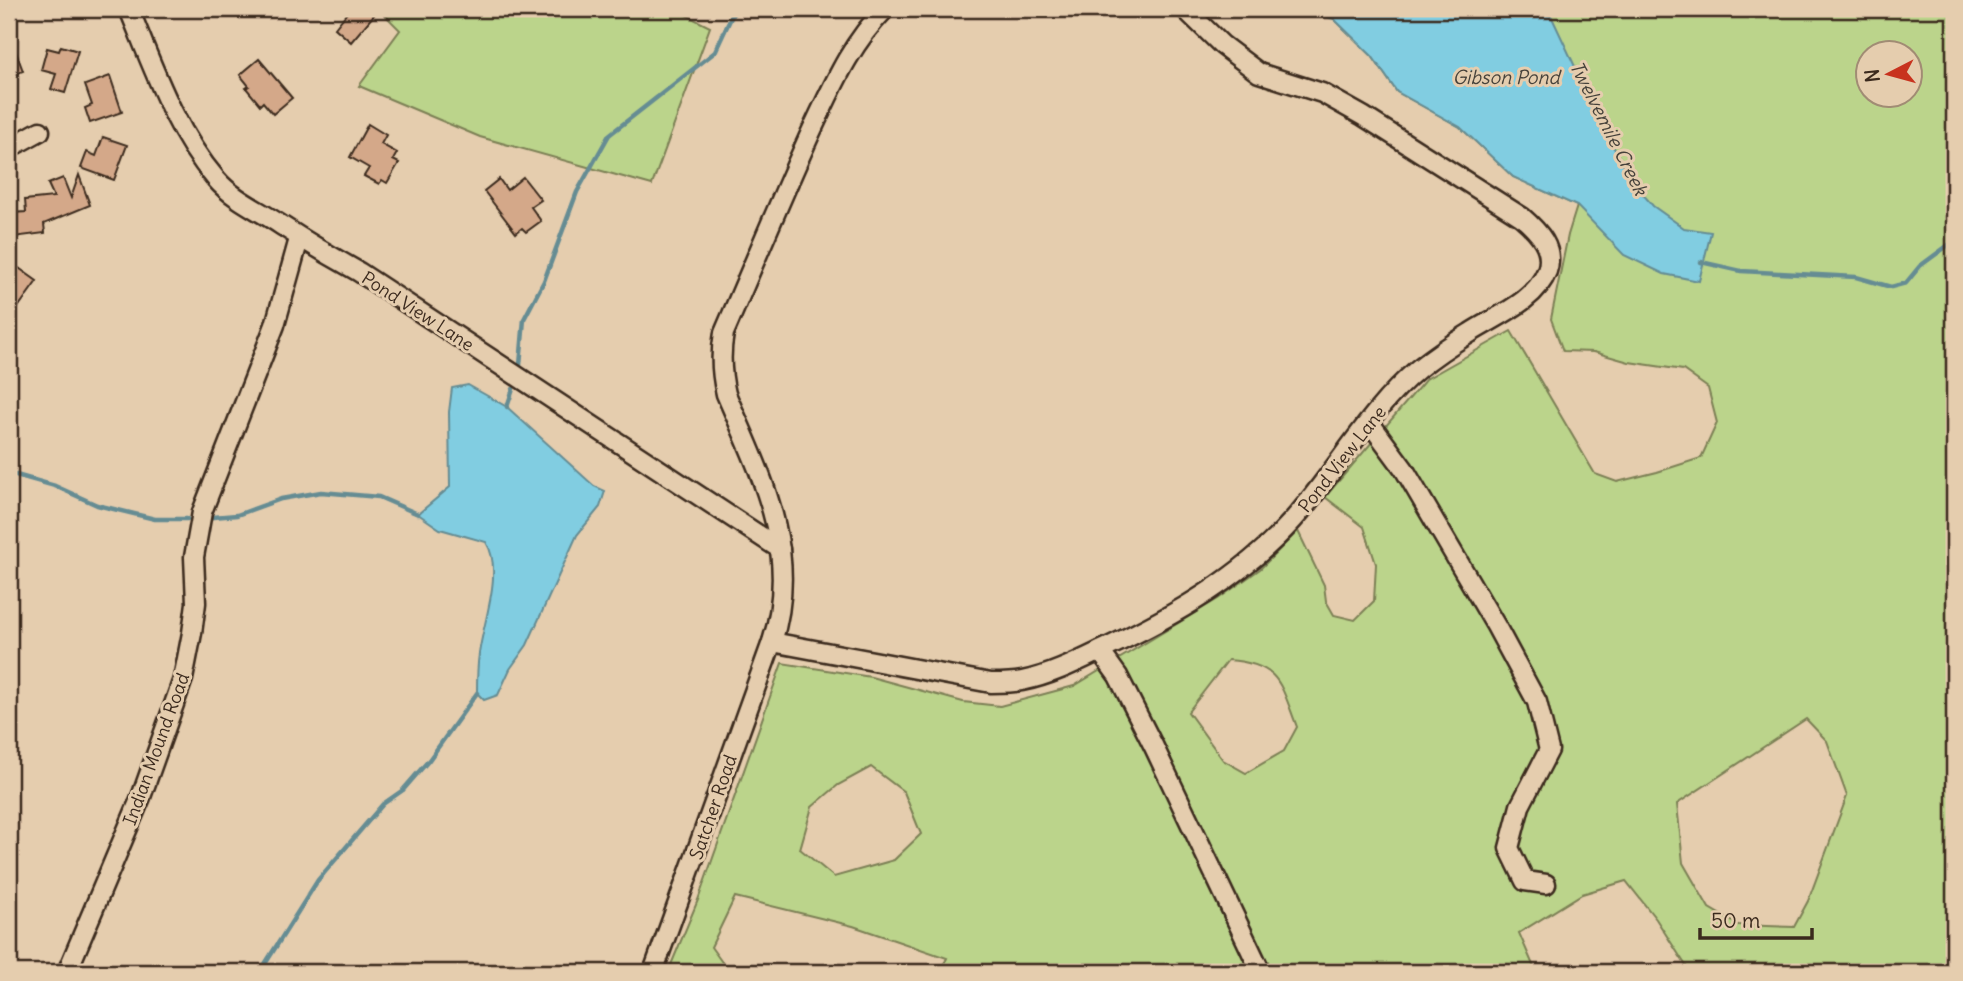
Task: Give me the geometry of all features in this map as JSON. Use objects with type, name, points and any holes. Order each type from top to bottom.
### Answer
[{"type":"street","name":"Pond View Lane","points":[[129,9],[175,116],[217,180],[238,199],[299,239],[359,272],[780,549]]},
{"type":"street","points":[[772,642],[780,618],[783,593],[780,549],[770,499],[726,394],[721,371],[721,348],[724,333],[800,156],[838,77],[854,45],[885,9]]},
{"type":"street","name":"Pond View Lane","points":[[772,642],[991,682],[1022,682],[1051,673],[1100,651],[1174,612],[1251,561],[1295,518],[1394,393],[1416,371],[1452,344],[1510,310],[1535,289],[1548,269],[1547,248],[1544,239],[1522,217],[1322,93],[1273,79],[1252,69],[1222,45],[1185,9]]},
{"type":"street","points":[[9,148],[40,131]]},
{"type":"street","name":"Indian Mound Road","points":[[67,972],[141,797],[183,679],[195,613],[194,557],[200,519],[275,325],[299,239]]},
{"type":"street","points":[[1370,423],[1404,469],[1537,702],[1549,750],[1520,806],[1509,848],[1525,881],[1546,884]]},
{"type":"street","name":"Satcher Road","points":[[653,972],[772,642]]},
{"type":"street","points":[[1100,651],[1118,676],[1154,747],[1261,972]]},
{"type":"green space","points":[[379,9],[674,9],[710,27],[652,185],[480,137],[359,86],[400,30]]},
{"type":"green space","points":[[1540,9],[1954,9],[1954,972],[1690,972],[1656,919],[1626,881],[1582,894],[1519,933],[1536,972],[940,972],[947,958],[853,926],[735,897],[711,947],[729,972],[668,972],[698,900],[782,663],[871,677],[963,702],[1000,706],[1074,686],[1218,599],[1260,569],[1298,531],[1324,585],[1326,601],[1334,615],[1355,620],[1374,601],[1376,564],[1364,527],[1325,497],[1426,379],[1511,331],[1595,474],[1617,482],[1701,458],[1717,423],[1708,388],[1683,370],[1629,362],[1594,352],[1563,351],[1551,319],[1568,235],[1577,206],[1513,177],[1460,127],[1397,92],[1372,56],[1334,19]],"holes":[[[1228,660],[1258,666],[1276,678],[1297,727],[1284,751],[1246,773],[1223,760],[1188,712]],[[1806,719],[1827,741],[1847,796],[1808,901],[1794,927],[1738,925],[1709,908],[1683,863],[1677,804]],[[871,767],[904,792],[921,834],[894,860],[834,877],[800,849],[812,807],[838,785]]]},
{"type":"water","name":"Gibson Pond","points":[[1302,9],[1548,9],[1609,139],[1635,185],[1653,206],[1684,228],[1711,232],[1699,281],[1664,274],[1624,255],[1577,206],[1513,177],[1460,127],[1397,92],[1372,56],[1334,19]]},
{"type":"water","points":[[468,385],[507,407],[594,486],[605,491],[600,507],[577,535],[527,645],[510,669],[498,695],[484,700],[477,693],[477,674],[493,582],[491,554],[486,542],[440,529],[418,514],[450,487],[449,412],[452,388]]},
{"type":"building","points":[[350,9],[366,9],[374,15],[351,42],[335,28]]},
{"type":"building","points":[[9,37],[23,71],[9,76]]},
{"type":"building","points":[[61,46],[78,51],[65,93],[51,89],[56,74],[41,70],[47,48],[59,51]]},
{"type":"building","points":[[259,59],[292,98],[273,114],[263,102],[260,105],[246,88],[249,86],[240,75]]},
{"type":"building","points":[[110,76],[122,112],[90,123],[85,108],[92,105],[85,85]]},
{"type":"building","points":[[368,124],[386,135],[381,144],[397,153],[393,160],[399,163],[387,183],[382,180],[379,184],[364,176],[369,168],[350,157]]},
{"type":"building","points":[[103,137],[127,145],[114,180],[81,168],[87,152],[96,156]]},
{"type":"building","points":[[79,175],[90,205],[44,224],[45,233],[14,237],[11,213],[26,212],[25,200],[54,197],[48,184],[63,178],[71,198]]},
{"type":"building","points":[[523,177],[541,200],[531,207],[541,221],[526,232],[522,228],[516,233],[484,191],[499,179],[507,190]]},
{"type":"building","points":[[9,261],[37,281],[9,320]]},
{"type":"waterway","points":[[520,365],[524,319],[544,281],[577,192],[609,135],[715,52],[735,9]]},
{"type":"waterway","name":"Twelvemile Creek","points":[[1701,262],[1741,271],[1856,277],[1891,287],[1906,283],[1920,266],[1954,241]]},
{"type":"waterway","points":[[507,407],[513,389]]},
{"type":"waterway","points":[[9,473],[55,486],[97,505],[155,519],[187,519]]},
{"type":"waterway","points":[[213,517],[237,515],[281,499],[321,492],[379,497],[418,514]]},
{"type":"waterway","points":[[260,972],[318,880],[383,804],[403,790],[429,760],[477,693]]}]
